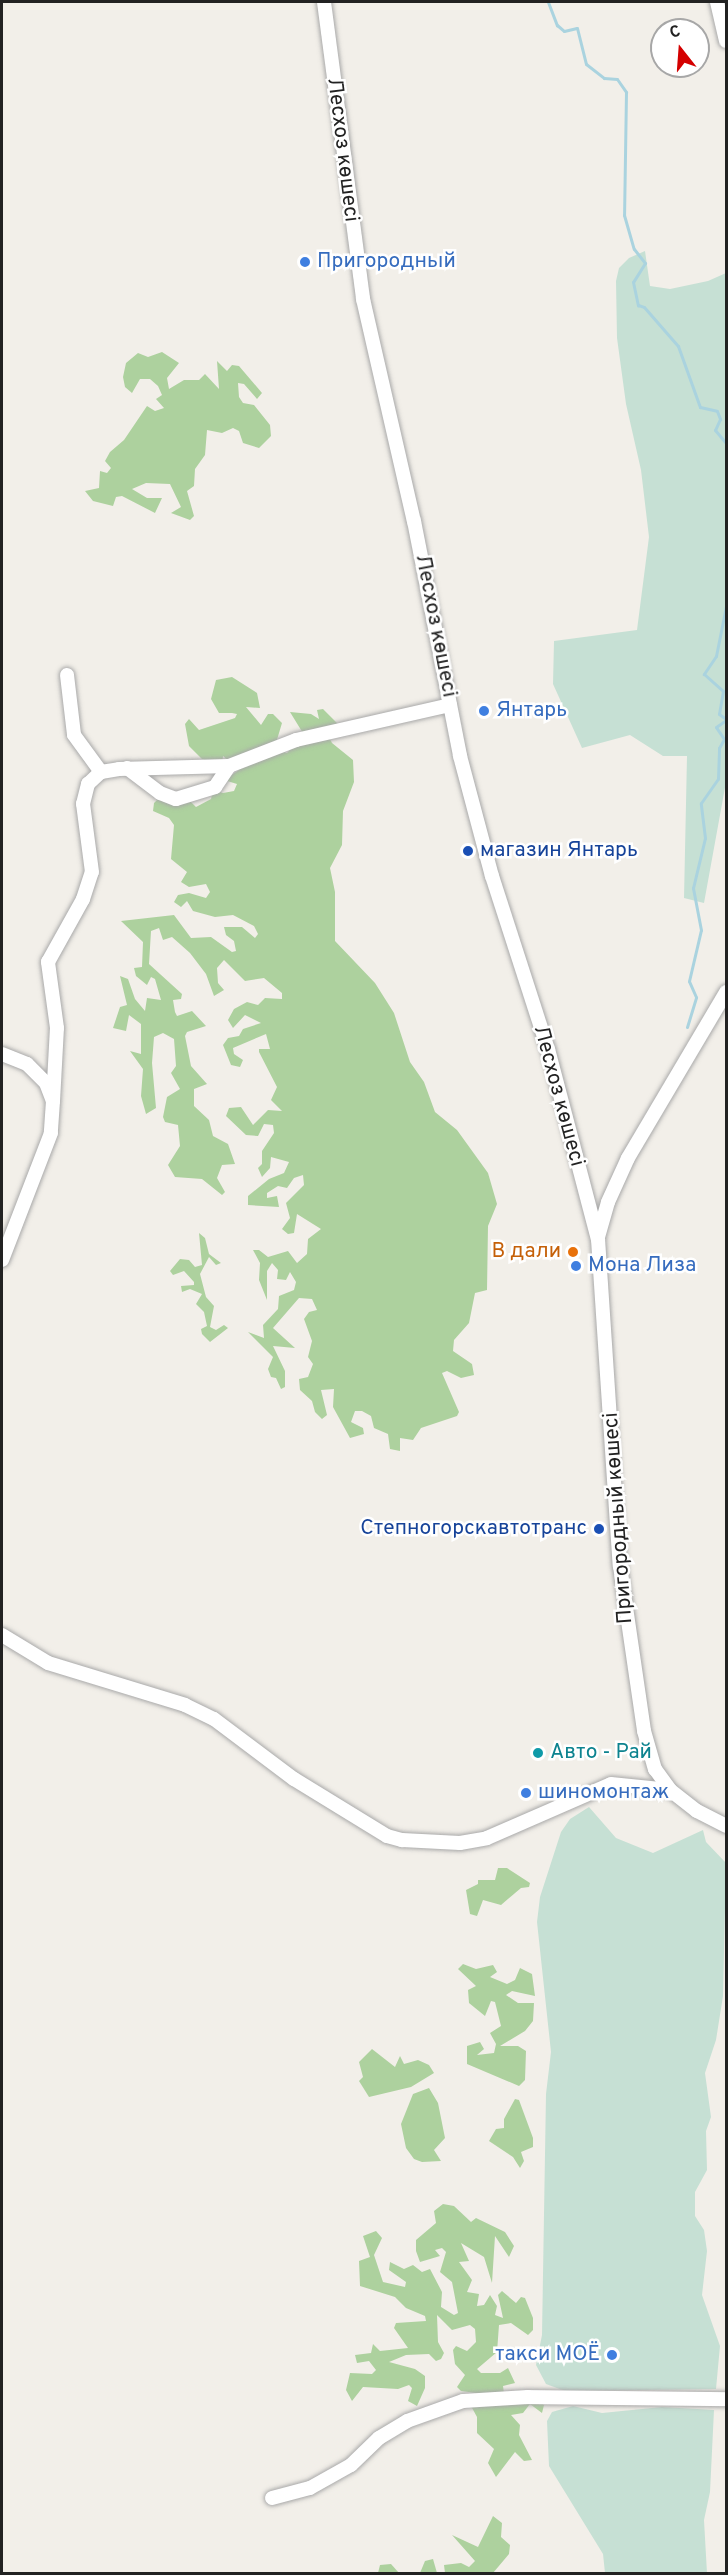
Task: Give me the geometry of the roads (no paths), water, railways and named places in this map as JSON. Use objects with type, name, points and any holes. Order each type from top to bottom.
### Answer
[{"type":"street","name":"Лесхоз көшесі","points":[[324,2],[363,299],[414,521],[450,705],[492,876],[548,1049],[598,1239]]},
{"type":"street","points":[[717,2],[726,41]]},
{"type":"street","points":[[67,675],[74,735],[101,772]]},
{"type":"street","points":[[2,1260],[51,1133],[57,1028],[48,962],[83,899],[92,872],[83,804],[88,784],[101,772],[127,768],[229,766],[297,740],[450,705]]},
{"type":"street","points":[[127,768],[160,793],[176,799],[215,787],[229,766]]},
{"type":"street","points":[[598,1239],[608,1202],[628,1158],[726,992]]},
{"type":"street","points":[[2,1054],[27,1064],[46,1083],[53,1101]]},
{"type":"street","name":"Пригородный көшесі","points":[[598,1239],[625,1617],[650,1754],[670,1790]]},
{"type":"street","points":[[2,1635],[48,1663],[185,1706],[214,1719],[294,1779],[387,1836],[402,1840],[460,1843],[487,1838],[513,1830],[611,1784],[670,1790],[689,1806],[726,1826]]},
{"type":"street","points":[[272,2498],[310,2488],[351,2464],[379,2438],[407,2421],[463,2401],[528,2397],[726,2399]]},
{"type":"waterway","points":[[548,2],[557,25],[564,31],[577,28],[586,64],[604,78],[617,79],[626,92],[624,215],[634,249],[645,263],[633,282],[638,305],[644,307],[678,346],[700,407],[717,411],[720,419],[715,430],[726,443]]},
{"type":"waterway","points":[[726,606],[716,656],[704,674],[723,691],[719,714],[726,719]]},
{"type":"waterway","points":[[687,1027],[696,997],[689,981],[701,930],[693,888],[705,838],[701,803],[718,779],[719,748],[724,739],[716,727],[726,720]]},
{"type":"place","name":"Пригородный","points":[[305,262]]},
{"type":"place","name":"Янтарь","points":[[484,711]]},
{"type":"place","name":"магазин Янтарь","points":[[468,851]]},
{"type":"place","name":"В дали","points":[[573,1252]]},
{"type":"place","name":"Мона Лиза","points":[[576,1266]]},
{"type":"place","name":"Степногорскавтотранс","points":[[599,1529]]},
{"type":"place","name":"Авто - Рай","points":[[538,1753]]},
{"type":"place","name":"шиномонтаж","points":[[526,1793]]},
{"type":"place","name":"такси МОЁ","points":[[612,2355]]}]
